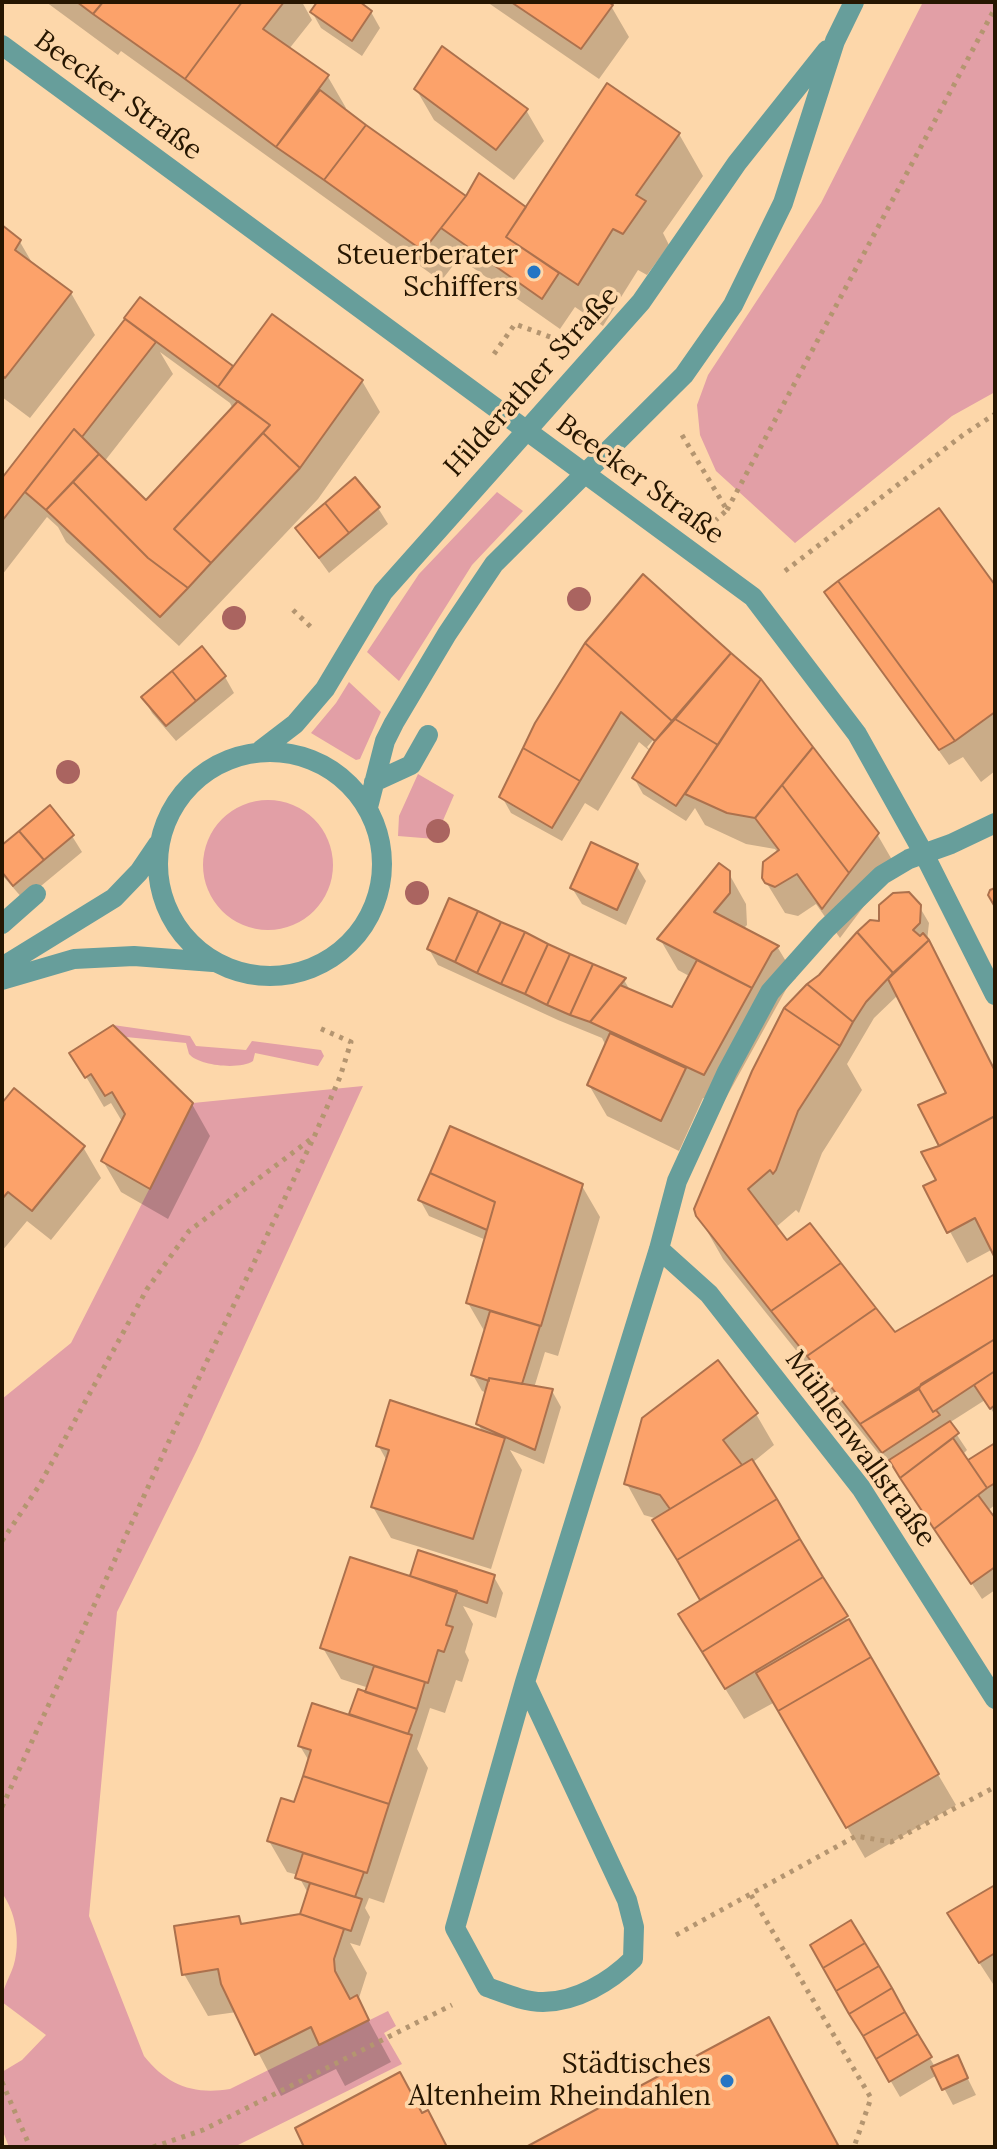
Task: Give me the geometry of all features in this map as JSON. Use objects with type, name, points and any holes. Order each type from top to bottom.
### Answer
[{"type":"street","name":"Hilderather Straße","points":[[368,807],[385,741],[394,723],[494,564],[684,375],[733,305],[783,203],[835,41],[854,2]]},
{"type":"street","name":"Hilderather Straße","points":[[261,750],[295,724],[325,689],[383,592],[641,302],[737,163],[835,41]]},
{"type":"street","name":"Beecker Straße","points":[[2,45],[753,597],[857,734],[924,854],[995,995]]},
{"type":"street","points":[[374,782],[411,765],[428,735]]},
{"type":"street","points":[[2,967],[114,898],[139,872],[158,844],[171,809],[194,780],[225,760],[261,750],[303,755],[341,775],[368,807],[382,844],[383,883],[369,921],[346,948],[317,967],[283,977],[247,975],[213,962],[134,956],[74,959],[2,980]]},
{"type":"street","points":[[525,1682],[627,1900],[634,1927],[633,1959],[616,1976],[577,1996],[542,2002],[487,1987],[455,1928],[525,1682],[659,1249],[677,1181],[727,1072],[770,992],[826,929],[882,875],[909,859],[995,823]]},
{"type":"street","points":[[158,844],[160,890],[179,932],[213,962]]},
{"type":"street","points":[[2,924],[36,894]]},
{"type":"street","name":"Mühlenwallstraße","points":[[659,1249],[709,1294],[861,1488],[995,1699]]},
{"type":"path","points":[[727,510],[995,8]]},
{"type":"path","points":[[753,597],[963,435],[995,414]]},
{"type":"path","points":[[2,1807],[340,1077],[351,1042],[317,1027]]},
{"type":"path","points":[[2,1541],[39,1486],[147,1289],[189,1231],[314,1137]]},
{"type":"path","points":[[633,1959],[856,1836],[891,1842],[995,1787]]},
{"type":"path","points":[[751,1895],[871,2098],[854,2147]]},
{"type":"path","points":[[153,2147],[203,2130],[487,1987]]},
{"type":"path","points":[[2,2082],[30,2147]]},
{"type":"shaded area","points":[[923,2],[995,2],[995,392],[952,416],[795,543],[716,471],[700,435],[697,405],[708,375],[821,203]]},
{"type":"shaded area","points":[[497,492],[523,511],[472,565],[399,681],[367,652],[419,574]]},
{"type":"shaded area","points":[[349,682],[381,712],[360,759],[356,760],[311,733]]},
{"type":"shaded area","points":[[418,774],[454,795],[435,839],[398,836],[399,816]]},
{"type":"shaded area","points":[[268,800],[293,805],[314,819],[328,840],[333,865],[328,890],[314,911],[293,925],[268,930],[243,925],[222,911],[208,890],[203,865],[208,840],[222,819],[243,805]]},
{"type":"shaded area","points":[[113,1025],[190,1036],[196,1046],[246,1050],[252,1041],[321,1050],[324,1056],[318,1066],[255,1053],[253,1061],[247,1064],[220,1065],[194,1058],[189,1054],[186,1043],[126,1037]]},
{"type":"shaded area","points":[[363,1086],[197,1450],[117,1612],[89,1916],[144,2056],[162,2074],[182,2086],[204,2090],[230,2089],[388,2011],[396,2026],[384,2033],[402,2064],[234,2147],[9,2147],[2,2129],[2,2072],[22,2060],[46,2035],[2,2002],[15,1960],[17,1934],[13,1916],[2,1893],[2,1399],[71,1343],[193,1103]]},
{"type":"building","points":[[77,2],[103,2],[93,14]]},
{"type":"building","points":[[103,2],[242,2],[185,79],[93,14]]},
{"type":"building","points":[[242,2],[284,2],[263,29],[329,75],[276,147],[185,79]]},
{"type":"building","points":[[317,2],[360,2],[372,11],[352,41],[310,12]]},
{"type":"building","points":[[511,2],[608,2],[613,5],[581,49]]},
{"type":"building","points":[[442,46],[528,109],[496,150],[414,89]]},
{"type":"building","points":[[607,83],[680,133],[636,195],[646,201],[623,234],[613,229],[578,285],[506,237]]},
{"type":"building","points":[[320,90],[366,125],[324,180],[276,147]]},
{"type":"building","points":[[366,125],[466,196],[423,251],[324,180]]},
{"type":"building","points":[[479,173],[526,207],[506,237],[559,273],[542,299],[441,228]]},
{"type":"building","points":[[2,225],[21,240],[15,250],[72,292],[5,378],[2,375]]},
{"type":"building","points":[[140,297],[233,366],[218,387],[124,318]]},
{"type":"building","points":[[272,314],[363,380],[300,468],[263,433],[270,425],[218,387]]},
{"type":"building","points":[[125,319],[156,342],[82,437],[74,429],[2,521],[2,478]]},
{"type":"building","points":[[238,401],[270,425],[174,529],[211,563],[188,588],[148,558],[73,482],[99,454],[146,500]]},
{"type":"building","points":[[74,429],[99,454],[46,510],[25,492]]},
{"type":"building","points":[[263,433],[300,468],[211,563],[174,529]]},
{"type":"building","points":[[355,477],[380,507],[349,533],[325,503]]},
{"type":"building","points":[[73,482],[148,558],[188,588],[160,617],[46,510]]},
{"type":"building","points":[[325,503],[349,533],[319,558],[295,528]]},
{"type":"building","points":[[939,508],[995,585],[995,712],[955,741],[838,581]]},
{"type":"building","points":[[643,574],[731,653],[672,721],[585,643]]},
{"type":"building","points":[[838,581],[955,741],[939,750],[824,592]]},
{"type":"building","points":[[585,643],[672,721],[655,741],[621,712],[580,781],[523,748]]},
{"type":"building","points":[[202,646],[226,676],[196,701],[172,671]]},
{"type":"building","points":[[731,653],[761,679],[718,745],[675,719]]},
{"type":"building","points":[[172,671],[196,701],[166,726],[141,697]]},
{"type":"building","points":[[761,679],[813,747],[755,818],[727,813],[685,794]]},
{"type":"building","points":[[675,719],[718,745],[676,806],[632,778],[655,741]]},
{"type":"building","points":[[813,747],[879,833],[849,873],[782,785]]},
{"type":"building","points":[[523,748],[580,781],[552,828],[499,797]]},
{"type":"building","points":[[782,785],[849,873],[822,909],[797,874],[775,887],[765,883],[762,878],[763,862],[779,850],[755,818]]},
{"type":"building","points":[[50,805],[74,835],[44,860],[19,831]]},
{"type":"building","points":[[19,831],[44,860],[13,886],[2,872],[2,845]]},
{"type":"building","points":[[591,842],[638,864],[617,910],[570,888]]},
{"type":"building","points":[[719,863],[730,871],[730,893],[714,912],[779,946],[772,952],[752,988],[657,939]]},
{"type":"building","points":[[995,888],[995,907],[988,895]]},
{"type":"building","points":[[909,892],[921,905],[920,923],[913,930],[920,936],[923,933],[929,940],[893,973],[857,932],[870,920],[879,921],[879,905],[893,893]]},
{"type":"building","points":[[449,898],[478,911],[455,962],[427,949]]},
{"type":"building","points":[[478,911],[501,922],[477,973],[455,962]]},
{"type":"building","points":[[501,922],[525,932],[501,984],[477,973]]},
{"type":"building","points":[[525,932],[548,944],[525,994],[501,984]]},
{"type":"building","points":[[857,932],[893,973],[866,1002],[853,1022],[807,984],[819,975]]},
{"type":"building","points":[[929,940],[995,1071],[995,1116],[939,1146],[918,1105],[946,1093],[888,979]]},
{"type":"building","points":[[548,944],[570,954],[547,1005],[525,994]]},
{"type":"building","points":[[570,954],[593,964],[570,1015],[547,1005]]},
{"type":"building","points":[[697,960],[752,988],[704,1075],[590,1022],[620,985],[672,1007]]},
{"type":"building","points":[[593,964],[626,978],[590,1022],[570,1015]]},
{"type":"building","points":[[807,984],[853,1022],[840,1046],[784,1008]]},
{"type":"building","points":[[784,1008],[840,1046],[798,1111],[776,1170],[773,1174],[770,1170],[748,1189],[787,1240],[810,1223],[841,1263],[771,1311],[696,1216],[694,1209],[752,1071]]},
{"type":"building","points":[[113,1025],[193,1103],[150,1189],[101,1161],[125,1114],[112,1092],[105,1096],[91,1074],[85,1078],[69,1053]]},
{"type":"building","points":[[610,1033],[686,1068],[661,1121],[587,1085]]},
{"type":"building","points":[[14,1088],[85,1146],[32,1211],[8,1192],[2,1199],[2,1103]]},
{"type":"building","points":[[995,1116],[995,1258],[975,1218],[947,1233],[923,1186],[936,1180],[921,1152],[939,1146]]},
{"type":"building","points":[[450,1126],[583,1184],[541,1326],[466,1303],[495,1202],[430,1173]]},
{"type":"building","points":[[430,1173],[495,1202],[487,1230],[418,1200]]},
{"type":"building","points":[[841,1263],[876,1308],[807,1356],[771,1311]]},
{"type":"building","points":[[995,1274],[995,1339],[860,1424],[807,1356],[876,1308],[895,1332]]},
{"type":"building","points":[[490,1311],[540,1326],[522,1384],[489,1378],[489,1381],[471,1375]]},
{"type":"building","points":[[995,1339],[995,1371],[933,1412],[919,1389],[921,1384]]},
{"type":"building","points":[[718,1360],[758,1413],[723,1440],[742,1465],[670,1509],[660,1495],[624,1484],[642,1418]]},
{"type":"building","points":[[995,1371],[995,1405],[990,1409],[974,1385]]},
{"type":"building","points":[[489,1378],[553,1389],[535,1450],[476,1424]]},
{"type":"building","points":[[919,1389],[933,1412],[936,1410],[940,1415],[882,1453],[860,1424]]},
{"type":"building","points":[[390,1400],[505,1438],[473,1539],[371,1507],[389,1450],[376,1446]]},
{"type":"building","points":[[950,1421],[959,1433],[900,1478],[889,1460]]},
{"type":"building","points":[[953,1438],[987,1488],[934,1529],[900,1478]]},
{"type":"building","points":[[995,1443],[995,1483],[987,1488],[968,1460]]},
{"type":"building","points":[[752,1459],[777,1499],[677,1560],[652,1520]]},
{"type":"building","points":[[978,1495],[995,1518],[995,1567],[971,1584],[934,1529]]},
{"type":"building","points":[[777,1499],[800,1539],[700,1600],[677,1560]]},
{"type":"building","points":[[800,1539],[823,1577],[702,1652],[678,1614]]},
{"type":"building","points":[[418,1550],[495,1575],[487,1603],[410,1576]]},
{"type":"building","points":[[350,1557],[457,1591],[446,1625],[453,1627],[444,1652],[438,1650],[428,1683],[320,1648]]},
{"type":"building","points":[[823,1577],[848,1616],[725,1689],[702,1652]]},
{"type":"building","points":[[849,1619],[871,1657],[778,1711],[756,1673]]},
{"type":"building","points":[[871,1657],[939,1774],[846,1828],[778,1711]]},
{"type":"building","points":[[374,1666],[425,1682],[417,1709],[365,1692]]},
{"type":"building","points":[[358,1689],[417,1709],[408,1734],[349,1714]]},
{"type":"building","points":[[312,1703],[412,1735],[389,1804],[303,1776],[311,1750],[298,1746]]},
{"type":"building","points":[[303,1776],[389,1804],[367,1873],[267,1841],[281,1798],[294,1802]]},
{"type":"building","points":[[303,1853],[364,1872],[355,1897],[295,1878]]},
{"type":"building","points":[[310,1883],[362,1899],[351,1931],[300,1914]]},
{"type":"building","points":[[995,1885],[995,1953],[979,1963],[947,1913]]},
{"type":"building","points":[[300,1914],[344,1929],[334,1959],[335,1971],[350,1999],[357,1995],[369,2020],[319,2045],[311,2027],[255,2055],[221,1984],[218,1969],[182,1975],[174,1926],[239,1916],[241,1924]]},
{"type":"building","points":[[851,1920],[865,1943],[823,1968],[810,1945]]},
{"type":"building","points":[[865,1943],[879,1966],[836,1991],[823,1968]]},
{"type":"building","points":[[879,1966],[892,1988],[849,2014],[836,1991]]},
{"type":"building","points":[[892,1988],[905,2012],[863,2036],[849,2014]]},
{"type":"building","points":[[905,2012],[918,2034],[876,2059],[863,2036]]},
{"type":"building","name":"Städtisches Altenheim Rheindahlen","points":[[769,2017],[838,2145],[526,2147]]},
{"type":"building","points":[[918,2034],[932,2057],[889,2082],[876,2059]]},
{"type":"building","points":[[958,2055],[968,2078],[942,2090],[931,2067]]},
{"type":"building","name":"Städtisches Altenheim Rheindahlen","points":[[400,2072],[422,2113],[428,2110],[447,2147],[304,2147],[295,2128]]},
{"type":"place","name":"Steuerberater Schiffers","points":[[534,272]]},
{"type":"place","name":"Städtisches Altenheim Rheindahlen","points":[[727,2081]]}]
